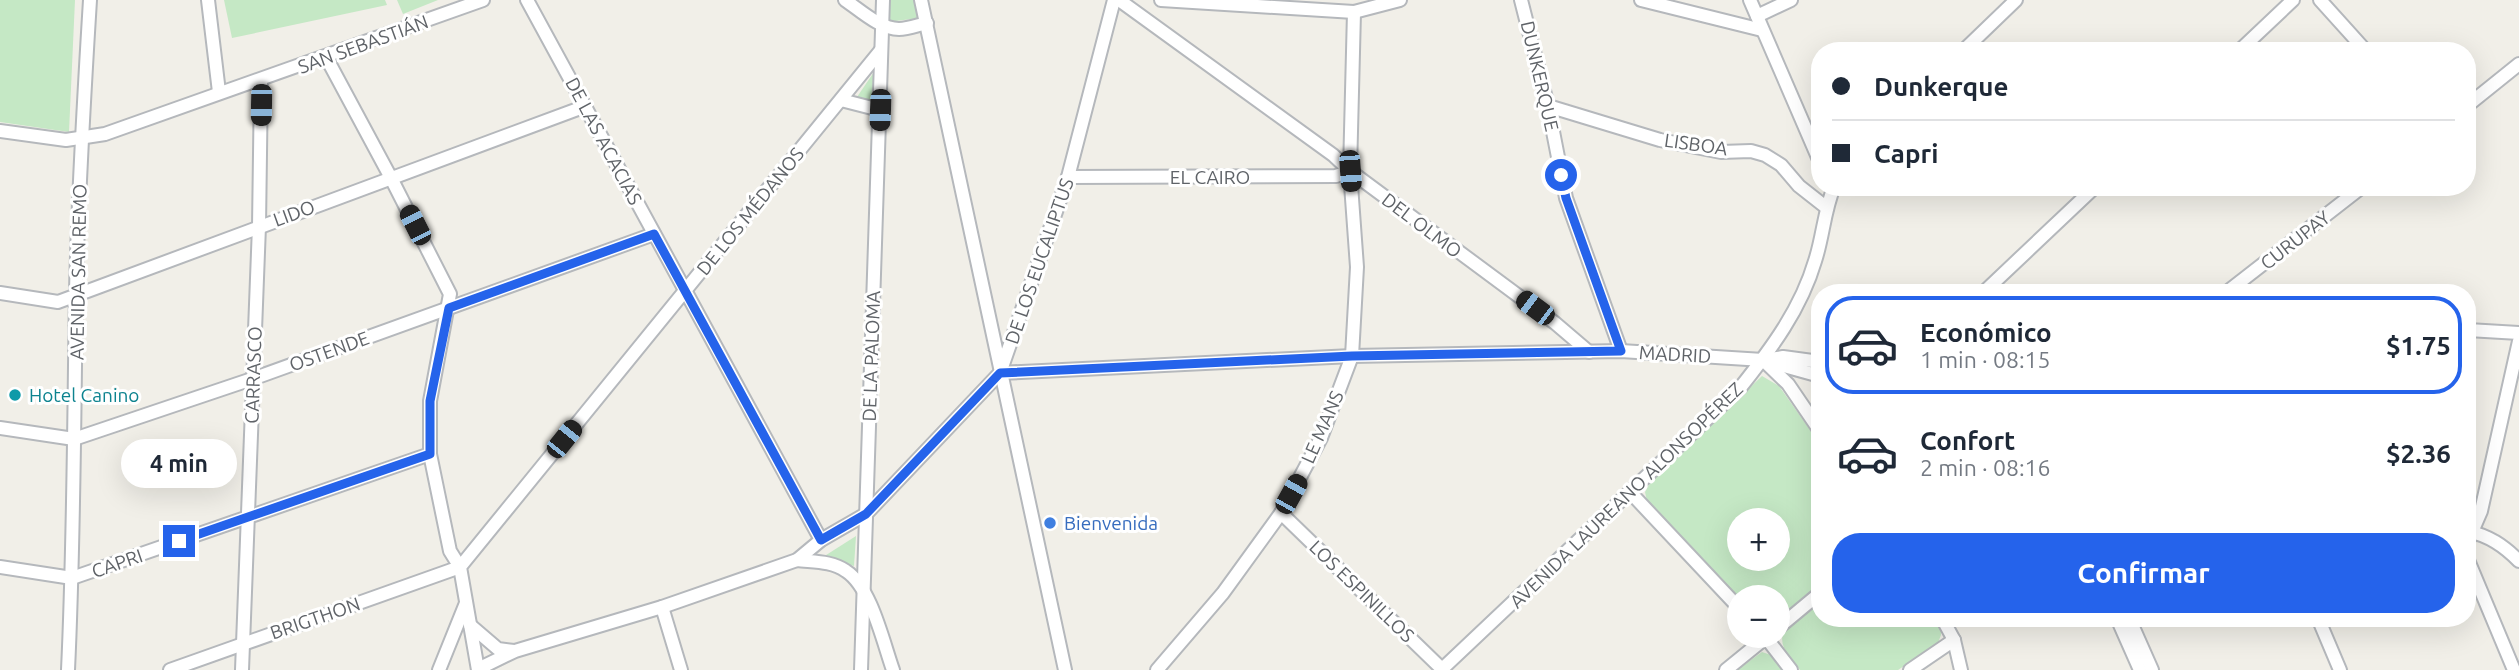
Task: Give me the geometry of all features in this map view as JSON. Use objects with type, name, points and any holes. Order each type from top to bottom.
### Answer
[{"type":"street","name":"AVENIDA SAN REMO","points":[[68,670],[81,139],[90,0]]},
{"type":"street","points":[[208,0],[219,92]]},
{"type":"street","name":"SAN SEBASTIÁN","points":[[0,131],[66,140],[105,134],[219,92],[261,81],[483,0]]},
{"type":"street","name":"DE LAS ACACIAS","points":[[527,0],[821,540]]},
{"type":"street","points":[[845,0],[883,24],[900,29],[927,23]]},
{"type":"street","name":"DE LA PALOMA","points":[[860,670],[883,0]]},
{"type":"street","points":[[921,0],[1065,670]]},
{"type":"street","name":"DEL OLMO","points":[[1116,0],[1333,155],[1350,171],[1555,323],[1589,352]]},
{"type":"street","name":"DE LOS EUCALIPTUS","points":[[478,670],[515,651],[662,607],[797,560],[821,540],[866,514],[1000,373],[1068,177],[1116,0]]},
{"type":"street","points":[[1161,0],[1354,12],[1400,0]]},
{"type":"street","name":"DUNKERQUE","points":[[1521,0],[1548,106],[1566,198],[1621,351]]},
{"type":"street","points":[[1641,0],[1762,30]]},
{"type":"street","points":[[1750,0],[1811,142]]},
{"type":"street","points":[[1757,16],[1791,0]]},
{"type":"street","points":[[1971,42],[2001,5],[2016,0]]},
{"type":"street","points":[[2248,42],[2292,0]]},
{"type":"street","points":[[2320,0],[2359,42]]},
{"type":"street","name":"LE MANS","points":[[1157,670],[1223,593],[1281,513],[1321,438],[1352,356],[1357,267],[1350,171],[1354,12]]},
{"type":"street","points":[[881,46],[900,29]]},
{"type":"street","name":"DE LOS MÉDANOS","points":[[460,568],[841,100],[881,46]]},
{"type":"street","points":[[326,57],[450,294],[430,401],[430,454],[450,551],[460,568],[478,670]]},
{"type":"street","points":[[2476,99],[2519,64]]},
{"type":"street","name":"CARRASCO","points":[[242,670],[259,226],[261,81]]},
{"type":"street","points":[[841,100],[880,110]]},
{"type":"street","name":"LIDO","points":[[0,293],[58,302],[586,106]]},
{"type":"street","name":"LISBOA","points":[[1548,106],[1697,148],[1721,152],[1751,150],[1781,165],[1798,186],[1811,196]]},
{"type":"street","name":"EL CAIRO","points":[[1068,177],[1336,176],[1350,171]]},
{"type":"street","name":"LISBOA","points":[[1811,196],[1827,208]]},
{"type":"street","name":"AVENIDA LAUREANO ALONSOPÉREZ","points":[[1442,670],[1716,412],[1763,360],[1807,286],[1821,241],[1831,196]]},
{"type":"street","points":[[1992,284],[2085,196]]},
{"type":"street","name":"CURUPAY","points":[[2237,284],[2350,196]]},
{"type":"street","name":"OSTENDE","points":[[0,428],[74,439],[252,379],[654,234]]},
{"type":"street","points":[[2476,330],[2519,333]]},
{"type":"street","points":[[2476,521],[2481,511],[2519,341]]},
{"type":"street","name":"MADRID","points":[[1000,373],[1352,356],[1621,351],[1763,360]]},
{"type":"street","points":[[1763,360],[1783,357],[1811,361]]},
{"type":"street","points":[[1763,360],[1811,373]]},
{"type":"street","points":[[1763,360],[1788,384],[1811,417]]},
{"type":"street","name":"CAPRI","points":[[0,567],[72,578],[430,454]]},
{"type":"street","points":[[1630,492],[1727,595]]},
{"type":"street","name":"LOS ESPINILLOS","points":[[1281,513],[1442,670]]},
{"type":"street","points":[[2476,535],[2486,536],[2503,545],[2519,561]]},
{"type":"street","points":[[797,560],[829,563],[847,571],[864,590],[893,670]]},
{"type":"street","name":"BRIGTHON","points":[[170,670],[460,568]]},
{"type":"street","points":[[2476,579],[2514,670]]},
{"type":"street","points":[[1790,618],[1811,600]]},
{"type":"street","points":[[439,670],[466,603]]},
{"type":"street","points":[[662,607],[681,670]]},
{"type":"street","points":[[470,625],[498,649],[515,651]]},
{"type":"street","points":[[1947,627],[1954,640],[1961,670]]},
{"type":"street","points":[[2121,627],[2140,670]]},
{"type":"street","points":[[2133,627],[2152,670]]},
{"type":"street","points":[[2322,627],[2340,670]]},
{"type":"street","points":[[1910,670],[1954,640]]},
{"type":"street","points":[[1726,670],[1753,648]]},
{"type":"street","points":[[1775,648],[1791,670]]},
{"type":"green space","points":[[0,0],[75,0],[69,132],[0,122]]},
{"type":"green space","points":[[224,0],[385,0],[387,5],[232,38]]},
{"type":"green space","points":[[397,0],[438,0],[403,14]]},
{"type":"green space","points":[[888,0],[917,0],[920,18],[887,22]]},
{"type":"green space","points":[[874,72],[874,101],[857,97]]},
{"type":"green space","points":[[1762,376],[1779,386],[1811,431],[1811,594],[1790,611],[1790,585],[1727,587],[1647,501],[1645,492],[1650,483]]},
{"type":"green space","points":[[856,536],[854,566],[823,557]]},
{"type":"green space","points":[[1811,609],[1811,627],[1941,627],[1938,643],[1898,670],[1800,670],[1784,648],[1790,648],[1790,626]]},
{"type":"green space","points":[[1762,652],[1774,656],[1784,670],[1737,670]]},
{"type":"place","name":"Hotel Canino","points":[[15,395]]},
{"type":"place","name":"Bienvenida","points":[[1050,523]]},
{"type":"route","points":[[179,541],[430,454],[430,401],[449,308],[654,234],[821,540],[866,514],[1000,373],[1352,356],[1621,351],[1589,266],[1561,175]]}]
